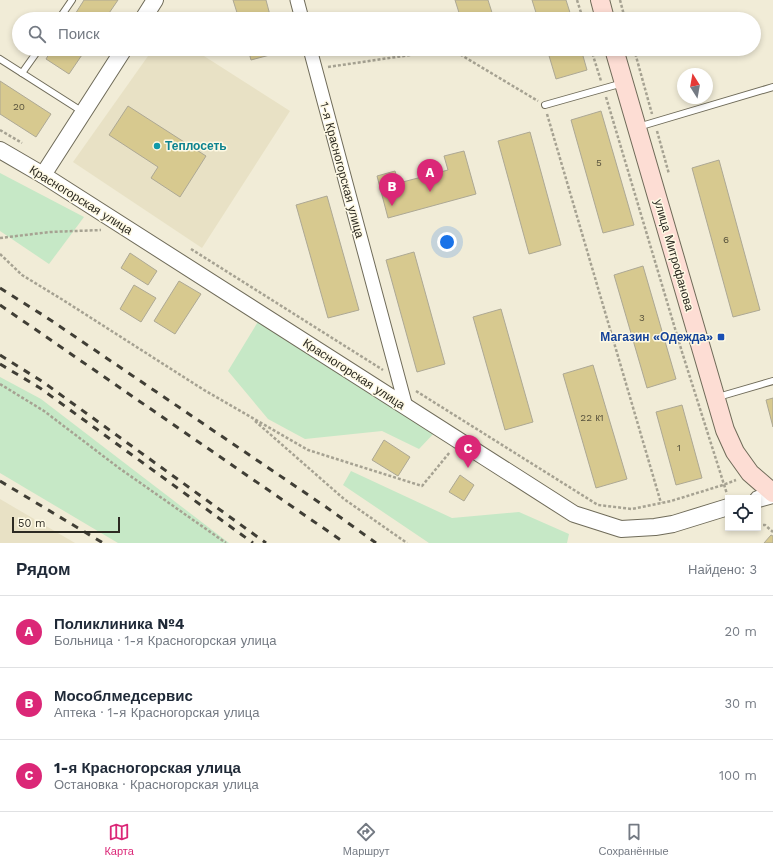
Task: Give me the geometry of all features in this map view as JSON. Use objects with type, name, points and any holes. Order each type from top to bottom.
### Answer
[{"type":"main road","points":[[600,0],[603,12]]},
{"type":"main road","name":"улица Митрофанова","points":[[616,56],[725,430],[735,452],[750,473],[773,494]]},
{"type":"street","points":[[147,12],[155,0]]},
{"type":"street","points":[[297,0],[300,12]]},
{"type":"street","points":[[43,175],[120,56]]},
{"type":"street","name":"1-я Красногорская улица","points":[[312,56],[406,407]]},
{"type":"street","name":"Красногорская улица","points":[[0,150],[43,175],[574,514],[621,529],[655,527],[673,524],[725,508]]},
{"type":"street","points":[[761,498],[773,494]]},
{"type":"lane","points":[[64,12],[72,0]]},
{"type":"lane","points":[[22,74],[34,56]]},
{"type":"lane","points":[[0,60],[84,112]]},
{"type":"lane","points":[[545,105],[623,83]]},
{"type":"lane","points":[[636,127],[773,87]]},
{"type":"lane","points":[[716,398],[773,381]]},
{"type":"path","points":[[578,0],[581,12]]},
{"type":"path","points":[[620,0],[623,12]]},
{"type":"path","points":[[315,69],[403,56]]},
{"type":"path","points":[[463,56],[545,105],[661,503]]},
{"type":"path","points":[[593,56],[682,352],[727,495]]},
{"type":"path","points":[[0,238],[50,232],[124,227]]},
{"type":"path","points":[[0,254],[22,275],[204,390],[308,450],[422,486],[451,451]]},
{"type":"path","points":[[0,384],[44,411],[119,468],[226,543]]},
{"type":"path","points":[[250,417],[344,499],[407,543]]},
{"type":"path","points":[[761,525],[765,525],[773,532]]},
{"type":"shaded area","points":[[148,56],[204,56],[290,111],[202,248],[73,162]]},
{"type":"shaded area","points":[[0,499],[75,543],[0,543]]},
{"type":"green space","points":[[0,173],[84,217],[49,264],[0,231]]},
{"type":"green space","points":[[259,320],[437,430],[419,449],[382,431],[305,439],[268,419],[228,371]]},
{"type":"green space","points":[[0,377],[41,399],[229,543],[118,543],[0,473]]},
{"type":"green space","points":[[351,471],[452,518],[519,512],[569,534],[567,543],[429,543],[343,485]]},
{"type":"building","points":[[84,0],[118,0],[110,12],[76,12]]},
{"type":"building","points":[[233,0],[266,0],[269,12],[237,12]]},
{"type":"building","points":[[455,0],[488,0],[492,12],[459,12]]},
{"type":"building","points":[[532,0],[566,0],[570,12],[536,12]]},
{"type":"building","points":[[48,56],[81,56],[69,74],[46,59]]},
{"type":"building","points":[[250,56],[266,56],[251,60]]},
{"type":"building","points":[[549,56],[583,56],[587,70],[556,79]]},
{"type":"building","points":[[0,81],[51,114],[36,137],[0,114]]},
{"type":"building","name":"Теплосеть","points":[[128,106],[206,156],[180,197],[151,178],[158,167],[109,135]]},
{"type":"building","points":[[601,111],[634,225],[603,233],[571,120]]},
{"type":"building","points":[[530,132],[561,245],[529,254],[498,141]]},
{"type":"building","points":[[464,151],[476,194],[388,218],[377,176],[395,171],[399,183],[448,170],[444,156]]},
{"type":"building","points":[[719,160],[760,310],[733,317],[692,168]]},
{"type":"building","points":[[327,196],[359,310],[328,318],[296,205]]},
{"type":"building","points":[[414,252],[445,364],[417,372],[386,260]]},
{"type":"building","points":[[130,253],[157,271],[148,285],[121,268]]},
{"type":"building","points":[[643,266],[676,379],[647,388],[614,275]]},
{"type":"building","points":[[179,281],[201,294],[175,334],[154,321]]},
{"type":"building","points":[[134,285],[156,298],[141,322],[120,309]]},
{"type":"building","points":[[501,309],[533,422],[505,430],[473,317]]},
{"type":"building","points":[[593,365],[627,479],[596,488],[563,374]]},
{"type":"building","points":[[773,398],[773,427],[766,400]]},
{"type":"building","points":[[682,405],[702,478],[676,485],[656,412]]},
{"type":"building","points":[[384,440],[410,457],[398,476],[372,460]]},
{"type":"building","points":[[460,475],[474,485],[464,501],[449,492]]},
{"type":"building","points":[[771,535],[773,536],[773,543],[764,543]]},
{"type":"railway","points":[[0,288],[46,317],[326,507],[376,543]]},
{"type":"railway","points":[[0,305],[345,543]]},
{"type":"railway","points":[[0,355],[43,382],[266,543]]},
{"type":"railway","points":[[0,364],[40,388],[253,543]]},
{"type":"railway","points":[[0,481],[103,543]]},
{"type":"place","name":"Теплосеть","points":[[157,146]]},
{"type":"place","name":"Поликлиника №4","points":[[430,192]]},
{"type":"place","name":"Мособлмедсервис","points":[[392,206]]},
{"type":"place","name":"Магазин «Одежда»","points":[[721,337]]},
{"type":"place","name":"1-я Красногорская улица","points":[[468,468]]}]
